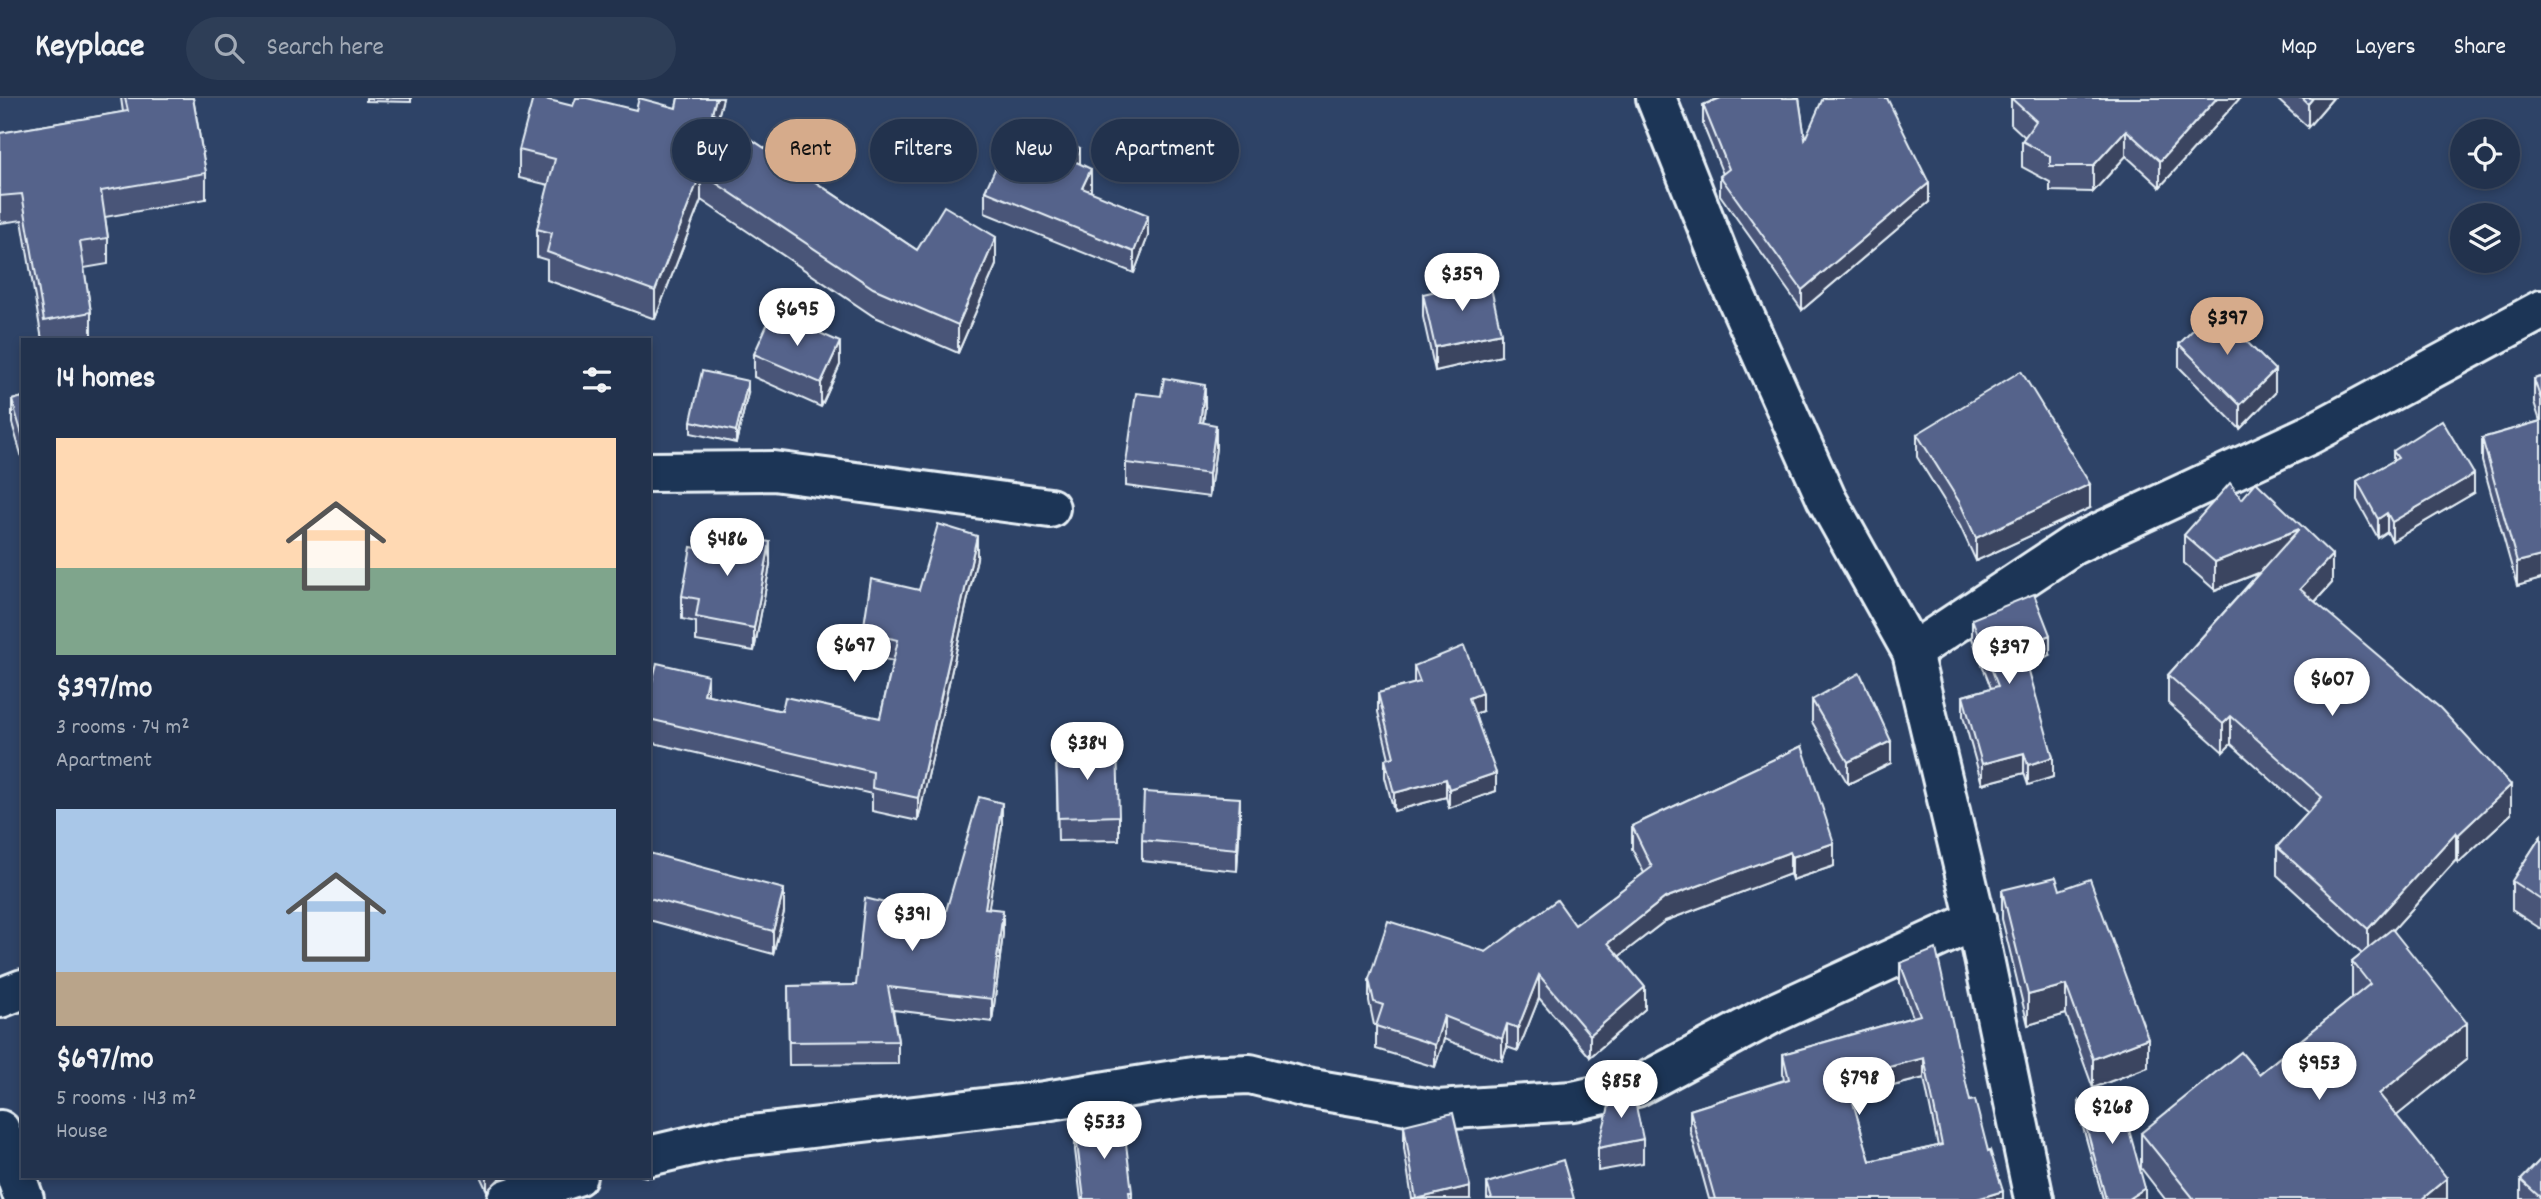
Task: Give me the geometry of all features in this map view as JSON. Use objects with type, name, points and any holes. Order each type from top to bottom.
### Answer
[{"type":"main road","points":[[1656,98],[1727,274],[1826,498],[1912,652],[1976,920],[2034,1199]]},
{"type":"main road","points":[[1912,652],[2073,545],[2311,434],[2541,310]]},
{"type":"main road","points":[[651,472],[773,471],[1050,508]]},
{"type":"main road","points":[[651,1156],[725,1138],[1045,1101],[1199,1076],[1250,1073],[1306,1088],[1438,1110],[1573,1101],[1636,1087],[1772,1014],[1976,920]]},
{"type":"main road","points":[[0,998],[21,990]]},
{"type":"main road","points":[[0,1129],[24,1199]]},
{"type":"main road","points":[[507,1199],[571,1178]]},
{"type":"building","points":[[125,98],[193,98],[206,173],[101,191],[108,238],[80,242],[91,312],[44,321],[22,194],[0,196],[0,133],[128,111]]},
{"type":"building","points":[[533,98],[573,106],[576,98],[587,98],[636,110],[639,98],[676,108],[678,98],[716,98],[712,113],[721,119],[672,119],[672,182],[697,182],[655,291],[547,252],[552,233],[537,229],[555,159],[519,150]]},
{"type":"building","points":[[1721,98],[1799,98],[1805,139],[1823,98],[1887,98],[1929,183],[1802,290],[1720,176],[1729,169],[1703,105]]},
{"type":"building","points":[[2011,98],[2217,98],[2160,161],[2126,130],[2093,166],[2050,166],[2050,156],[2022,141],[2036,121]]},
{"type":"building","points":[[2302,98],[2313,98],[2308,104]]},
{"type":"building","points":[[751,139],[765,148],[765,182],[815,182],[917,250],[944,206],[996,237],[958,325],[873,288],[714,182],[751,182]]},
{"type":"building","points":[[1077,162],[1091,169],[1082,188],[1148,215],[1134,252],[985,191],[991,178],[991,182],[1077,182]]},
{"type":"building","points":[[1489,279],[1501,333],[1435,347],[1423,294]]},
{"type":"building","points":[[2214,309],[2275,370],[2240,405],[2179,344]]},
{"type":"building","points":[[773,312],[840,342],[821,383],[754,354]]},
{"type":"building","points":[[702,371],[748,381],[736,431],[691,421]]},
{"type":"building","points":[[2021,371],[2090,484],[1976,538],[1960,503],[1917,434]]},
{"type":"building","points":[[2541,377],[2541,400],[2534,379]]},
{"type":"building","points":[[1164,378],[1205,385],[1200,422],[1216,425],[1209,474],[1126,463],[1136,393],[1161,396]]},
{"type":"building","points":[[21,398],[21,431],[12,400]]},
{"type":"building","points":[[2442,420],[2474,474],[2392,522],[2387,513],[2378,519],[2357,481],[2398,458],[2393,451]]},
{"type":"building","points":[[2541,421],[2541,556],[2517,562],[2482,438]]},
{"type":"building","points":[[2256,482],[2332,555],[2300,589],[2440,708],[2511,785],[2458,835],[2456,832],[2368,929],[2277,847],[2322,797],[2231,716],[2223,724],[2168,675],[2299,529],[2215,562],[2184,535],[2230,483],[2242,499]]},
{"type":"building","points":[[938,524],[977,536],[918,798],[872,788],[873,772],[651,719],[651,686],[657,663],[708,675],[704,694],[782,711],[785,697],[880,718],[898,640],[863,632],[871,579],[919,590]]},
{"type":"building","points":[[706,530],[770,542],[754,628],[696,617],[699,599],[682,596],[691,547],[702,549]]},
{"type":"building","points":[[2034,594],[2050,635],[2022,646],[2053,757],[2028,765],[2024,753],[1982,764],[1963,696],[1998,686],[1972,619]]},
{"type":"building","points":[[1464,646],[1482,693],[1469,698],[1496,773],[1449,789],[1446,779],[1394,793],[1385,759],[1394,757],[1378,693],[1420,682],[1414,666]]},
{"type":"building","points":[[1860,673],[1891,741],[1848,762],[1812,700]]},
{"type":"building","points":[[1117,746],[1119,816],[1058,818],[1056,747]]},
{"type":"building","points":[[1802,746],[1834,843],[1792,857],[1790,852],[1665,898],[1608,943],[1645,987],[1590,1035],[1539,975],[1518,1028],[1507,1024],[1502,1039],[1444,1016],[1435,1045],[1376,1026],[1383,1005],[1374,1002],[1369,979],[1388,921],[1486,952],[1557,900],[1575,925],[1652,867],[1632,826]]},
{"type":"building","points":[[1144,792],[1240,798],[1237,849],[1142,840]]},
{"type":"building","points":[[979,797],[1002,803],[985,908],[1003,910],[992,999],[888,987],[898,1041],[789,1042],[788,986],[856,985],[865,898],[944,918]]},
{"type":"building","points":[[2541,836],[2541,900],[2512,881]]},
{"type":"building","points":[[651,854],[784,889],[773,931],[651,899]]},
{"type":"building","points":[[2056,877],[2060,890],[2090,879],[2148,1038],[2093,1059],[2066,985],[2028,995],[2002,890]]},
{"type":"building","points":[[2392,929],[2467,1023],[2379,1094],[2447,1178],[2422,1199],[2194,1199],[2141,1133],[2241,1052],[2259,1074],[2370,984],[2352,961]]},
{"type":"building","points":[[1936,949],[1970,1101],[1975,1100],[1988,1151],[1990,1150],[2003,1191],[1977,1199],[1715,1199],[1690,1110],[1789,1079],[1783,1054],[1920,1015],[1900,963]],"holes":[[[1924,1058],[1942,1145],[1870,1161],[1846,1078]]]},
{"type":"building","points":[[1632,1087],[1643,1139],[1598,1148],[1613,1091]]},
{"type":"building","points":[[2118,1090],[2145,1188],[2128,1199],[2106,1199],[2079,1101]]},
{"type":"building","points":[[1453,1113],[1470,1186],[1416,1199],[1404,1125]]},
{"type":"building","points":[[1123,1120],[1132,1192],[1129,1192],[1130,1199],[1084,1199],[1075,1127]]},
{"type":"building","points":[[2541,1159],[2541,1198],[2521,1180]]},
{"type":"building","points":[[1563,1160],[1574,1199],[1492,1199],[1487,1183]]}]
